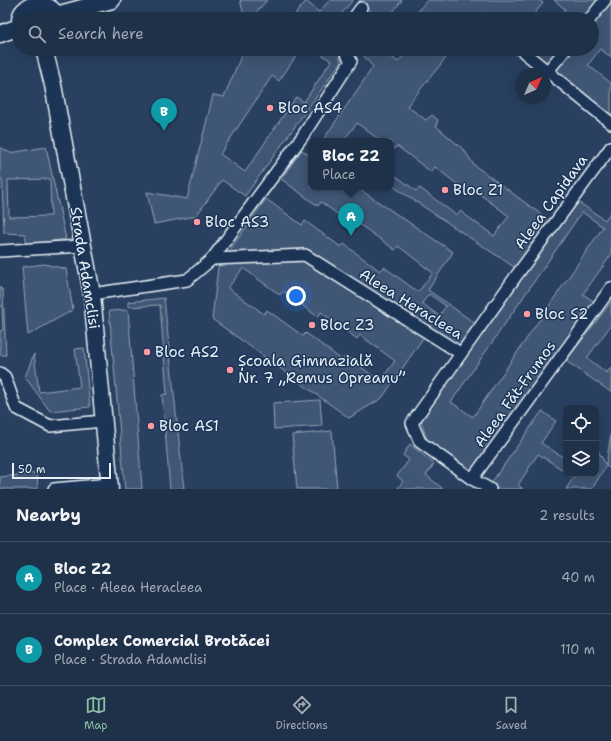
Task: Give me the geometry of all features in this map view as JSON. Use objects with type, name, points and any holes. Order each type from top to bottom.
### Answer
[{"type":"street","points":[[72,12],[112,0]]},
{"type":"street","points":[[596,12],[606,0]]},
{"type":"street","points":[[22,12],[27,5],[38,1],[50,5],[55,12]]},
{"type":"street","points":[[358,12],[361,8]]},
{"type":"street","points":[[0,34],[12,30]]},
{"type":"street","name":"Strada Adamclisi","points":[[46,56],[53,85],[92,294],[109,486]]},
{"type":"street","points":[[92,294],[187,280],[212,259],[302,136],[350,61],[348,56]]},
{"type":"street","points":[[528,56],[542,68]]},
{"type":"street","points":[[550,68],[560,56]]},
{"type":"street","points":[[551,75],[611,123]]},
{"type":"street","name":"Aleea Capidava","points":[[460,353],[611,147]]},
{"type":"street","points":[[0,251],[82,246]]},
{"type":"street","name":"Aleea Heracleea","points":[[212,259],[305,255],[460,353],[412,423],[420,442],[485,488]]},
{"type":"street","name":"Aleea Făt-Frumos","points":[[472,479],[611,288]]},
{"type":"street","points":[[0,373],[5,377],[16,408],[50,426],[103,421]]},
{"type":"street","points":[[54,489],[109,486]]},
{"type":"shaded area","points":[[240,0],[267,0],[257,12],[243,12]]},
{"type":"shaded area","points":[[330,0],[353,0],[343,12],[319,12]]},
{"type":"shaded area","points":[[359,0],[402,0],[393,12],[370,12],[371,11]]},
{"type":"shaded area","points":[[427,0],[539,0],[543,3],[536,12],[418,12]]},
{"type":"shaded area","points":[[554,0],[611,0],[611,57],[600,49],[599,50],[599,12],[563,12],[565,9]]},
{"type":"shaded area","points":[[306,1],[319,12],[297,12]]},
{"type":"shaded area","points":[[241,56],[296,56],[279,81],[272,76],[220,154],[245,172],[296,97],[304,102],[331,61],[324,56],[340,56],[341,62],[245,196],[222,180],[196,216],[154,224],[147,192],[187,199],[213,95],[224,97]]},
{"type":"shaded area","points":[[364,56],[390,56],[398,62],[403,56],[447,56],[407,106],[426,120],[432,115],[438,120],[436,126],[464,150],[474,165],[550,221],[569,196],[605,220],[611,211],[611,255],[583,294],[596,303],[471,471],[427,440],[421,421],[523,273],[394,187],[394,174],[416,191],[420,188],[456,215],[460,211],[494,236],[509,216],[474,190],[470,194],[435,167],[431,172],[397,146],[394,149],[394,138],[377,138],[357,123],[345,138],[324,138],[373,67]],"holes":[[[582,212],[603,227],[473,417],[451,402]]]},
{"type":"shaded area","points":[[536,56],[595,56],[588,65],[611,83],[611,116]]},
{"type":"shaded area","points":[[0,147],[10,153],[46,147],[66,239],[27,245],[25,234],[4,233],[2,179],[0,179]],"holes":[[[50,179],[51,216],[9,217],[8,180]]]},
{"type":"shaded area","points":[[302,150],[308,155],[308,190],[360,190],[453,252],[428,290],[476,324],[460,347],[430,328],[382,398],[349,418],[212,319],[218,267],[266,199],[302,225],[305,221],[341,247],[344,244],[380,271],[384,267],[418,292],[433,273],[398,246],[395,250],[359,224],[356,228],[321,202],[318,206],[281,179]],"holes":[[[243,268],[280,295],[283,291],[318,317],[321,312],[357,339],[360,335],[395,361],[380,381],[346,356],[342,360],[306,333],[303,336],[267,310],[264,314],[228,288]],[[429,294],[446,306],[439,316],[422,303]]]},
{"type":"shaded area","points":[[44,264],[66,269],[73,310],[28,335],[22,267]]},
{"type":"shaded area","points":[[0,287],[3,291],[6,355],[0,355],[0,331],[3,330],[2,306],[0,306]]},
{"type":"shaded area","points":[[164,298],[184,489],[170,489],[162,395],[167,394],[160,305],[128,307],[128,302]]},
{"type":"shaded area","points":[[611,302],[611,325],[587,358],[607,373],[611,367],[611,392],[566,361]]},
{"type":"shaded area","points":[[128,310],[142,489],[125,489],[109,311]]},
{"type":"shaded area","points":[[84,348],[90,407],[50,411],[25,377],[34,354],[39,392],[80,387],[75,349]]},
{"type":"shaded area","points":[[320,400],[322,426],[274,429],[273,403]]},
{"type":"shaded area","points":[[542,411],[556,421],[541,443],[563,457],[563,470],[538,454],[518,485],[523,489],[487,489]]},
{"type":"shaded area","points":[[332,431],[337,489],[297,489],[292,435]]},
{"type":"shaded area","points":[[611,433],[611,469],[606,466],[592,489],[566,489],[574,477],[599,477],[599,452],[606,465]]},
{"type":"shaded area","points":[[410,444],[434,464],[426,475],[443,489],[397,489],[403,481],[397,476],[409,460],[403,455]]},
{"type":"shaded area","points":[[37,473],[38,489],[0,489],[0,477]]},
{"type":"place","name":"Bloc AS4","points":[[270,108]]},
{"type":"place","name":"Complex Comercial Brotăcei","points":[[164,131]]},
{"type":"place","name":"Bloc Z1","points":[[445,190]]},
{"type":"place","name":"Bloc AS3","points":[[197,222]]},
{"type":"place","name":"Bloc Z2","points":[[351,236]]},
{"type":"place","name":"Bloc S2","points":[[527,314]]},
{"type":"place","name":"Bloc Z3","points":[[312,325]]},
{"type":"place","name":"Bloc AS2","points":[[147,352]]},
{"type":"place","name":"Școala Gimnazială Nr. 7 „Remus Opreanu”","points":[[230,370]]},
{"type":"place","name":"Bloc AS1","points":[[151,426]]}]
